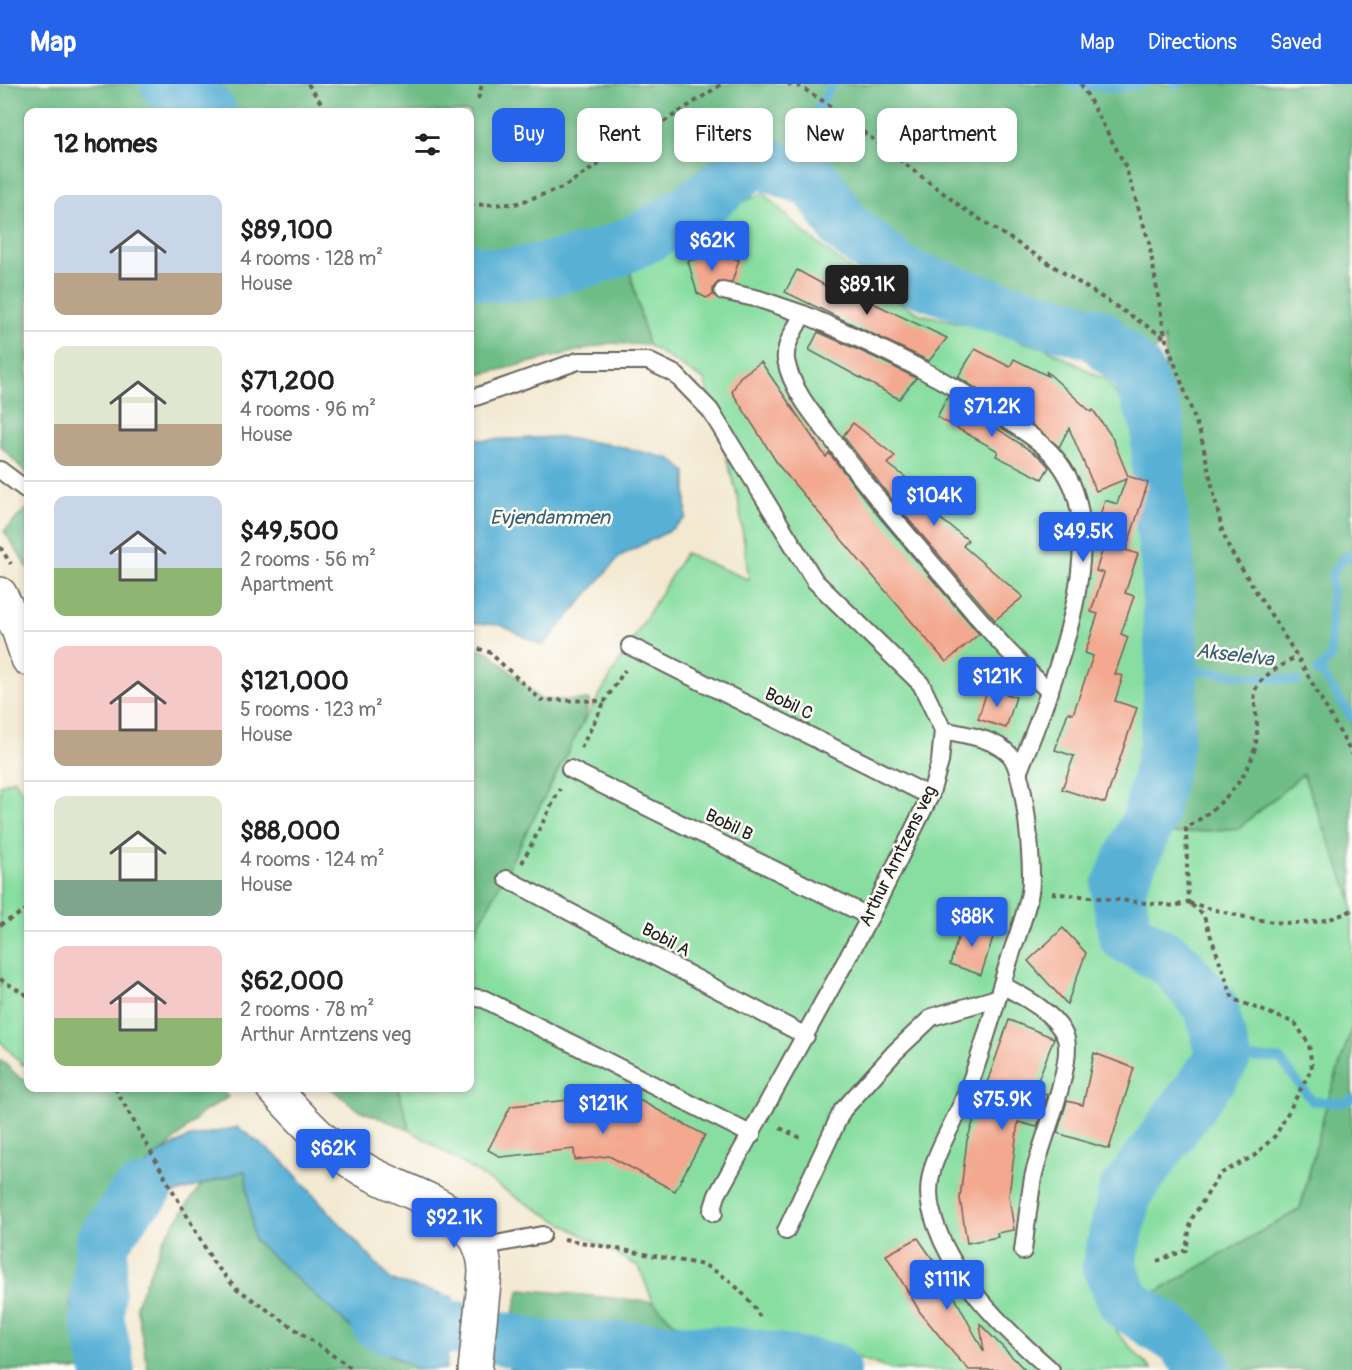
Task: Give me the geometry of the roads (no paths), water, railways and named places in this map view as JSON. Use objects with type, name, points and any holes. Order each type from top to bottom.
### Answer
[{"type":"street","points":[[0,594],[18,629],[24,647]]},
{"type":"street","points":[[277,1092],[317,1134],[338,1152],[387,1182],[449,1211],[470,1228],[481,1246],[484,1284],[474,1370]]},
{"type":"lane","points":[[723,291],[759,299],[803,314],[960,390],[1038,441],[1058,461],[1075,495],[1082,555],[1074,604],[1050,692],[1019,771]]},
{"type":"lane","points":[[803,314],[787,345],[786,360],[791,375],[811,411],[853,468],[916,545],[1017,662],[1050,692]]},
{"type":"lane","points":[[474,398],[578,361],[648,360],[675,374],[710,410],[815,580],[921,684],[943,730],[1002,747],[1012,757],[1019,771],[1029,838],[1031,890],[966,1095],[937,1154],[930,1177],[931,1208],[948,1251],[971,1289],[995,1318],[1051,1370]]},
{"type":"lane","points":[[0,470],[24,488]]},
{"type":"lane","name":"Bobil C","points":[[634,648],[930,796]]},
{"type":"lane","name":"Arthur Arntzens veg","points":[[714,1213],[712,1211],[717,1195],[870,917],[930,796],[940,762],[943,730]]},
{"type":"lane","name":"Bobil B","points":[[570,769],[870,917]]},
{"type":"lane","name":"Bobil A","points":[[507,879],[806,1036]]},
{"type":"lane","points":[[786,1231],[842,1111],[895,1052],[932,1017],[999,992],[1026,998],[1046,1013],[1060,1028],[1069,1052],[1034,1177],[1023,1251]]},
{"type":"lane","points":[[474,998],[484,999],[752,1135]]},
{"type":"lane","points":[[481,1246],[542,1235]]},
{"type":"water","name":"Evjendammen","points":[[558,437],[613,445],[671,459],[686,472],[686,518],[669,531],[620,556],[543,646],[501,625],[474,623],[474,438],[483,440]]},
{"type":"water","points":[[238,1127],[282,1160],[392,1281],[453,1297],[446,1369],[420,1370],[369,1344],[254,1240],[245,1171],[173,1194],[122,1250],[97,1316],[102,1242],[127,1187],[153,1157],[187,1138]]},
{"type":"waterway","points":[[167,84],[204,108]]},
{"type":"waterway","points":[[784,171],[832,84]]},
{"type":"waterway","points":[[1070,84],[1116,88],[1143,84]]},
{"type":"waterway","points":[[474,271],[514,275],[574,264],[604,255],[631,244],[681,216],[755,160],[815,182],[845,227],[904,275],[994,306],[1096,334],[1136,370],[1158,424],[1159,495],[1167,561],[1172,665],[1166,747],[1149,819],[1118,888],[1125,935],[1173,962],[1211,1007],[1224,1057],[1125,1193],[1109,1266],[1126,1304],[1182,1340],[1205,1370]]},
{"type":"waterway","name":"Akselelva","points":[[1317,672],[1331,657],[1332,574],[1343,558],[1352,555]]},
{"type":"waterway","name":"Akselelva","points":[[1172,657],[1188,670],[1297,681]]},
{"type":"waterway","points":[[1320,670],[1352,718]]},
{"type":"waterway","points":[[1224,1057],[1280,1059],[1312,1101],[1343,1103],[1352,1099]]},
{"type":"waterway","points":[[108,1370],[97,1316],[102,1242],[134,1198],[144,1192]]},
{"type":"waterway","points":[[378,1323],[386,1327],[459,1328],[543,1348],[649,1349],[750,1355],[833,1370]]}]
